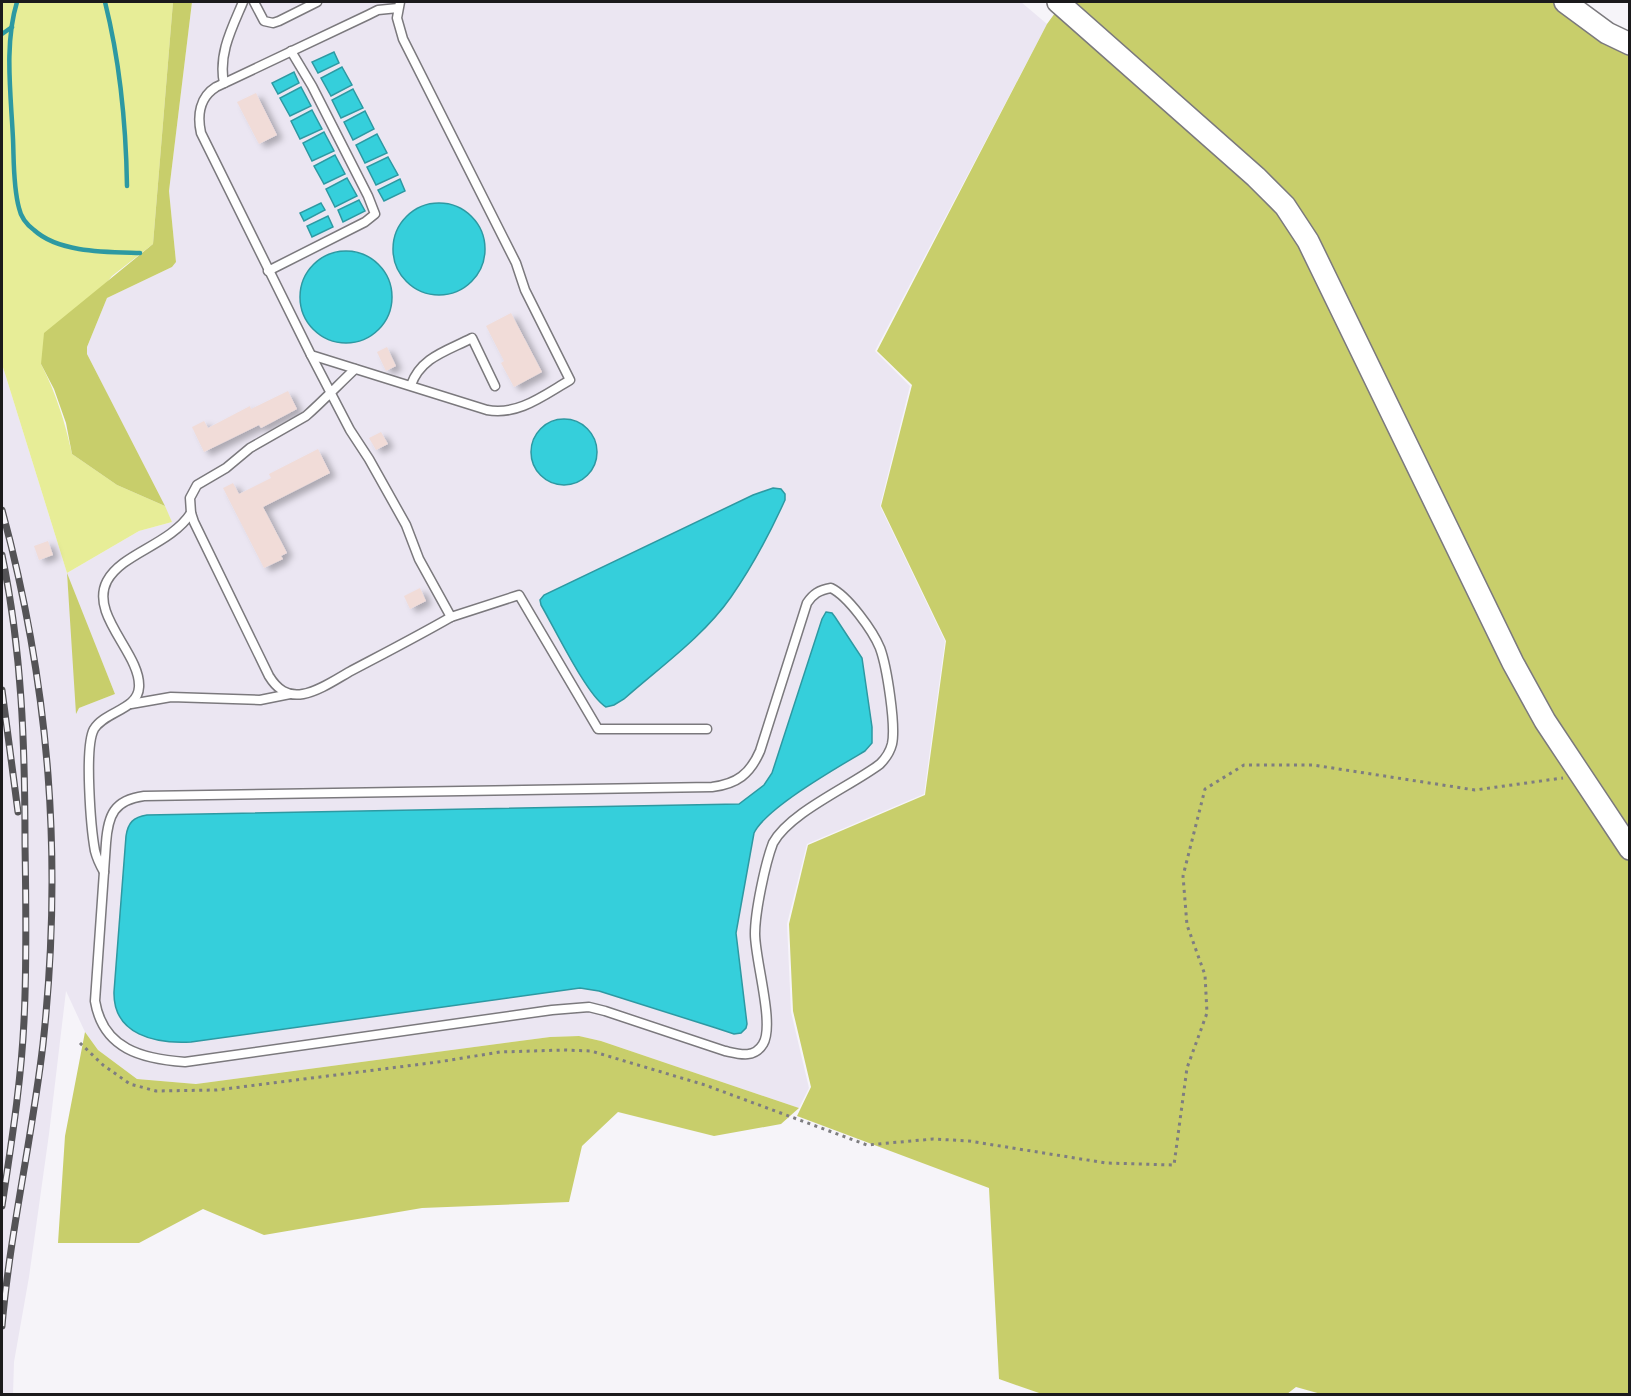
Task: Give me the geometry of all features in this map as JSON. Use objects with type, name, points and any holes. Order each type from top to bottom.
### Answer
[{"type":"street","points":[[1058,2],[1216,140],[1285,206],[1308,241],[1513,663],[1545,721],[1629,849]]},
{"type":"street","points":[[1565,2],[1607,33],[1629,44]]},
{"type":"lane","points":[[224,83],[222,69],[224,51],[243,2]]},
{"type":"lane","points":[[254,2],[264,21],[273,23],[317,2]]},
{"type":"lane","points":[[311,355],[487,410],[505,412],[526,405],[570,380],[525,290],[516,263],[403,39],[399,28],[399,5],[378,10],[209,91],[199,117],[201,133],[268,272],[311,355],[331,393],[406,525],[419,560],[451,617]]},
{"type":"lane","points":[[268,272],[365,222],[375,214],[321,102],[291,51]]},
{"type":"lane","points":[[411,385],[417,371],[428,360],[472,338],[495,386]]},
{"type":"lane","points":[[291,694],[281,691],[269,676],[191,513],[190,498],[197,485],[226,468],[250,448],[297,423],[355,369]]},
{"type":"lane","points":[[104,872],[109,821],[119,805],[135,798],[723,786],[734,783],[750,770],[760,751],[803,614],[812,595],[831,588],[839,592],[874,637],[883,657],[893,726],[892,747],[888,756],[870,771],[790,823],[777,835],[770,852],[755,931],[767,1021],[763,1044],[756,1052],[748,1055],[725,1051],[589,1007],[552,1010],[204,1060],[165,1060],[147,1057],[115,1041],[104,1029],[97,1016],[95,1001],[104,872],[98,863],[93,837],[89,745],[94,729],[100,722],[135,700],[138,694],[138,678],[109,616],[104,598],[107,580],[121,566],[173,533],[191,513]]},
{"type":"lane","points":[[129,704],[171,697],[260,700],[303,694],[327,684],[451,617],[519,595],[598,729],[707,729]]},
{"type":"path","points":[[80,1043],[103,1065],[130,1084],[156,1091],[217,1090],[500,1052],[591,1051],[705,1085],[867,1145],[933,1139],[969,1141],[1106,1163],[1174,1165],[1187,1068],[1207,1013],[1206,975],[1187,925],[1183,876],[1205,789],[1244,765],[1313,765],[1475,790],[1580,775]]},
{"type":"shaded area","points":[[192,2],[1021,2],[1047,24],[875,351],[910,386],[880,506],[945,641],[924,794],[807,844],[787,924],[791,1012],[809,1088],[799,1108],[601,1041],[578,1036],[550,1037],[196,1084],[137,1079],[98,1050],[85,1032],[66,991],[29,1277],[14,1362],[13,1394],[2,1394],[2,364],[67,573],[139,531],[172,522],[87,354],[87,347],[107,298],[172,267],[176,262],[169,191]],"holes":[[[67,576],[115,694],[79,708]]]},
{"type":"green space","points":[[2,2],[173,2],[153,244],[112,276],[41,364],[60,408],[72,454],[117,485],[165,506],[172,522],[139,531],[67,573],[2,364]]},
{"type":"green space","points":[[173,2],[192,2],[169,191],[176,262],[172,267],[107,298],[87,347],[87,354],[165,506],[117,485],[72,454],[66,423],[54,389],[41,364],[44,333],[153,244]]},
{"type":"green space","points":[[1063,2],[1553,2],[1573,20],[1629,52],[1629,1394],[1321,1394],[1296,1387],[1287,1394],[1042,1394],[999,1379],[989,1188],[797,1116],[811,1087],[793,1011],[789,924],[808,845],[925,795],[946,641],[881,506],[912,385],[877,351],[1047,24]]},
{"type":"green space","points":[[67,573],[115,694],[79,708],[76,714]]},
{"type":"green space","points":[[2,1027],[3,1027],[2,1169]]},
{"type":"green space","points":[[85,1032],[98,1050],[137,1079],[196,1084],[550,1037],[579,1036],[601,1041],[799,1108],[781,1124],[714,1136],[618,1112],[582,1146],[569,1202],[422,1208],[264,1235],[203,1209],[139,1243],[58,1243],[65,1136]]},
{"type":"water","points":[[334,52],[339,63],[318,73],[312,62]]},
{"type":"water","points":[[342,67],[352,85],[331,96],[321,78]]},
{"type":"water","points":[[294,72],[299,83],[278,94],[272,83]]},
{"type":"water","points":[[301,87],[311,106],[290,116],[280,98]]},
{"type":"water","points":[[353,89],[363,108],[341,118],[332,100]]},
{"type":"water","points":[[312,110],[322,129],[300,139],[291,121]]},
{"type":"water","points":[[365,111],[374,129],[353,140],[344,122]]},
{"type":"water","points":[[324,132],[334,151],[312,161],[303,143]]},
{"type":"water","points":[[377,134],[387,153],[365,163],[356,145]]},
{"type":"water","points":[[335,155],[345,174],[324,184],[314,166]]},
{"type":"water","points":[[388,157],[398,175],[376,185],[367,167]]},
{"type":"water","points":[[347,178],[357,196],[335,207],[326,189]]},
{"type":"water","points":[[400,179],[405,191],[384,201],[378,190]]},
{"type":"water","points":[[359,200],[365,211],[343,222],[338,210]]},
{"type":"water","points":[[321,203],[325,210],[304,221],[300,213]]},
{"type":"water","points":[[439,203],[456,207],[471,217],[481,232],[485,249],[481,266],[471,281],[456,291],[439,295],[422,291],[407,281],[397,266],[393,249],[397,232],[407,217],[422,207]]},
{"type":"water","points":[[328,216],[333,227],[312,237],[307,226]]},
{"type":"water","points":[[346,251],[363,255],[378,265],[388,280],[392,297],[388,314],[378,329],[363,339],[346,343],[329,339],[314,329],[304,314],[300,297],[304,280],[314,265],[329,255]]},
{"type":"water","points":[[564,419],[576,422],[587,429],[594,440],[597,452],[594,464],[587,475],[576,482],[564,485],[552,482],[541,475],[534,464],[531,452],[534,440],[541,429],[552,422]]},
{"type":"water","points":[[773,488],[781,489],[785,494],[785,500],[760,550],[720,612],[680,651],[624,699],[606,707],[590,690],[571,660],[540,600],[544,595],[753,495]]},
{"type":"water","points":[[826,612],[832,613],[862,658],[872,727],[872,743],[865,751],[787,800],[761,823],[754,833],[736,933],[747,1024],[741,1033],[734,1034],[599,991],[580,988],[191,1042],[164,1041],[139,1034],[121,1018],[116,1007],[114,992],[126,836],[130,824],[138,817],[147,815],[739,804],[764,785],[772,773]]},
{"type":"building","points":[[256,93],[277,135],[259,144],[237,102]]},
{"type":"building","points":[[511,313],[542,372],[514,387],[501,363],[504,361],[486,326]]},
{"type":"building","points":[[387,347],[396,366],[386,371],[377,352]]},
{"type":"building","points":[[288,391],[297,409],[261,428],[259,425],[204,452],[192,427],[204,421],[208,428],[250,406],[251,409]]},
{"type":"building","points":[[381,432],[388,444],[376,450],[369,438]]},
{"type":"building","points":[[318,449],[330,473],[263,507],[287,553],[281,556],[283,559],[264,568],[223,488],[233,483],[239,494],[271,478],[269,474]]},
{"type":"building","points":[[48,541],[53,555],[39,560],[34,546]]},
{"type":"building","points":[[420,588],[426,601],[410,609],[404,596]]},
{"type":"waterway","points":[[17,2],[13,18],[9,70],[15,182],[21,215],[31,228],[44,238],[56,243],[84,250],[140,253]]},
{"type":"waterway","points":[[105,2],[115,47],[121,93],[127,186]]},
{"type":"waterway","points":[[2,34],[12,27]]},
{"type":"railway","points":[[2,510],[31,643],[41,709],[48,775],[52,908],[43,1044],[10,1256],[2,1326]]},
{"type":"railway","points":[[2,555],[14,627],[21,699],[26,932],[21,1068],[2,1206]]},
{"type":"railway","points":[[2,690],[18,812]]}]
